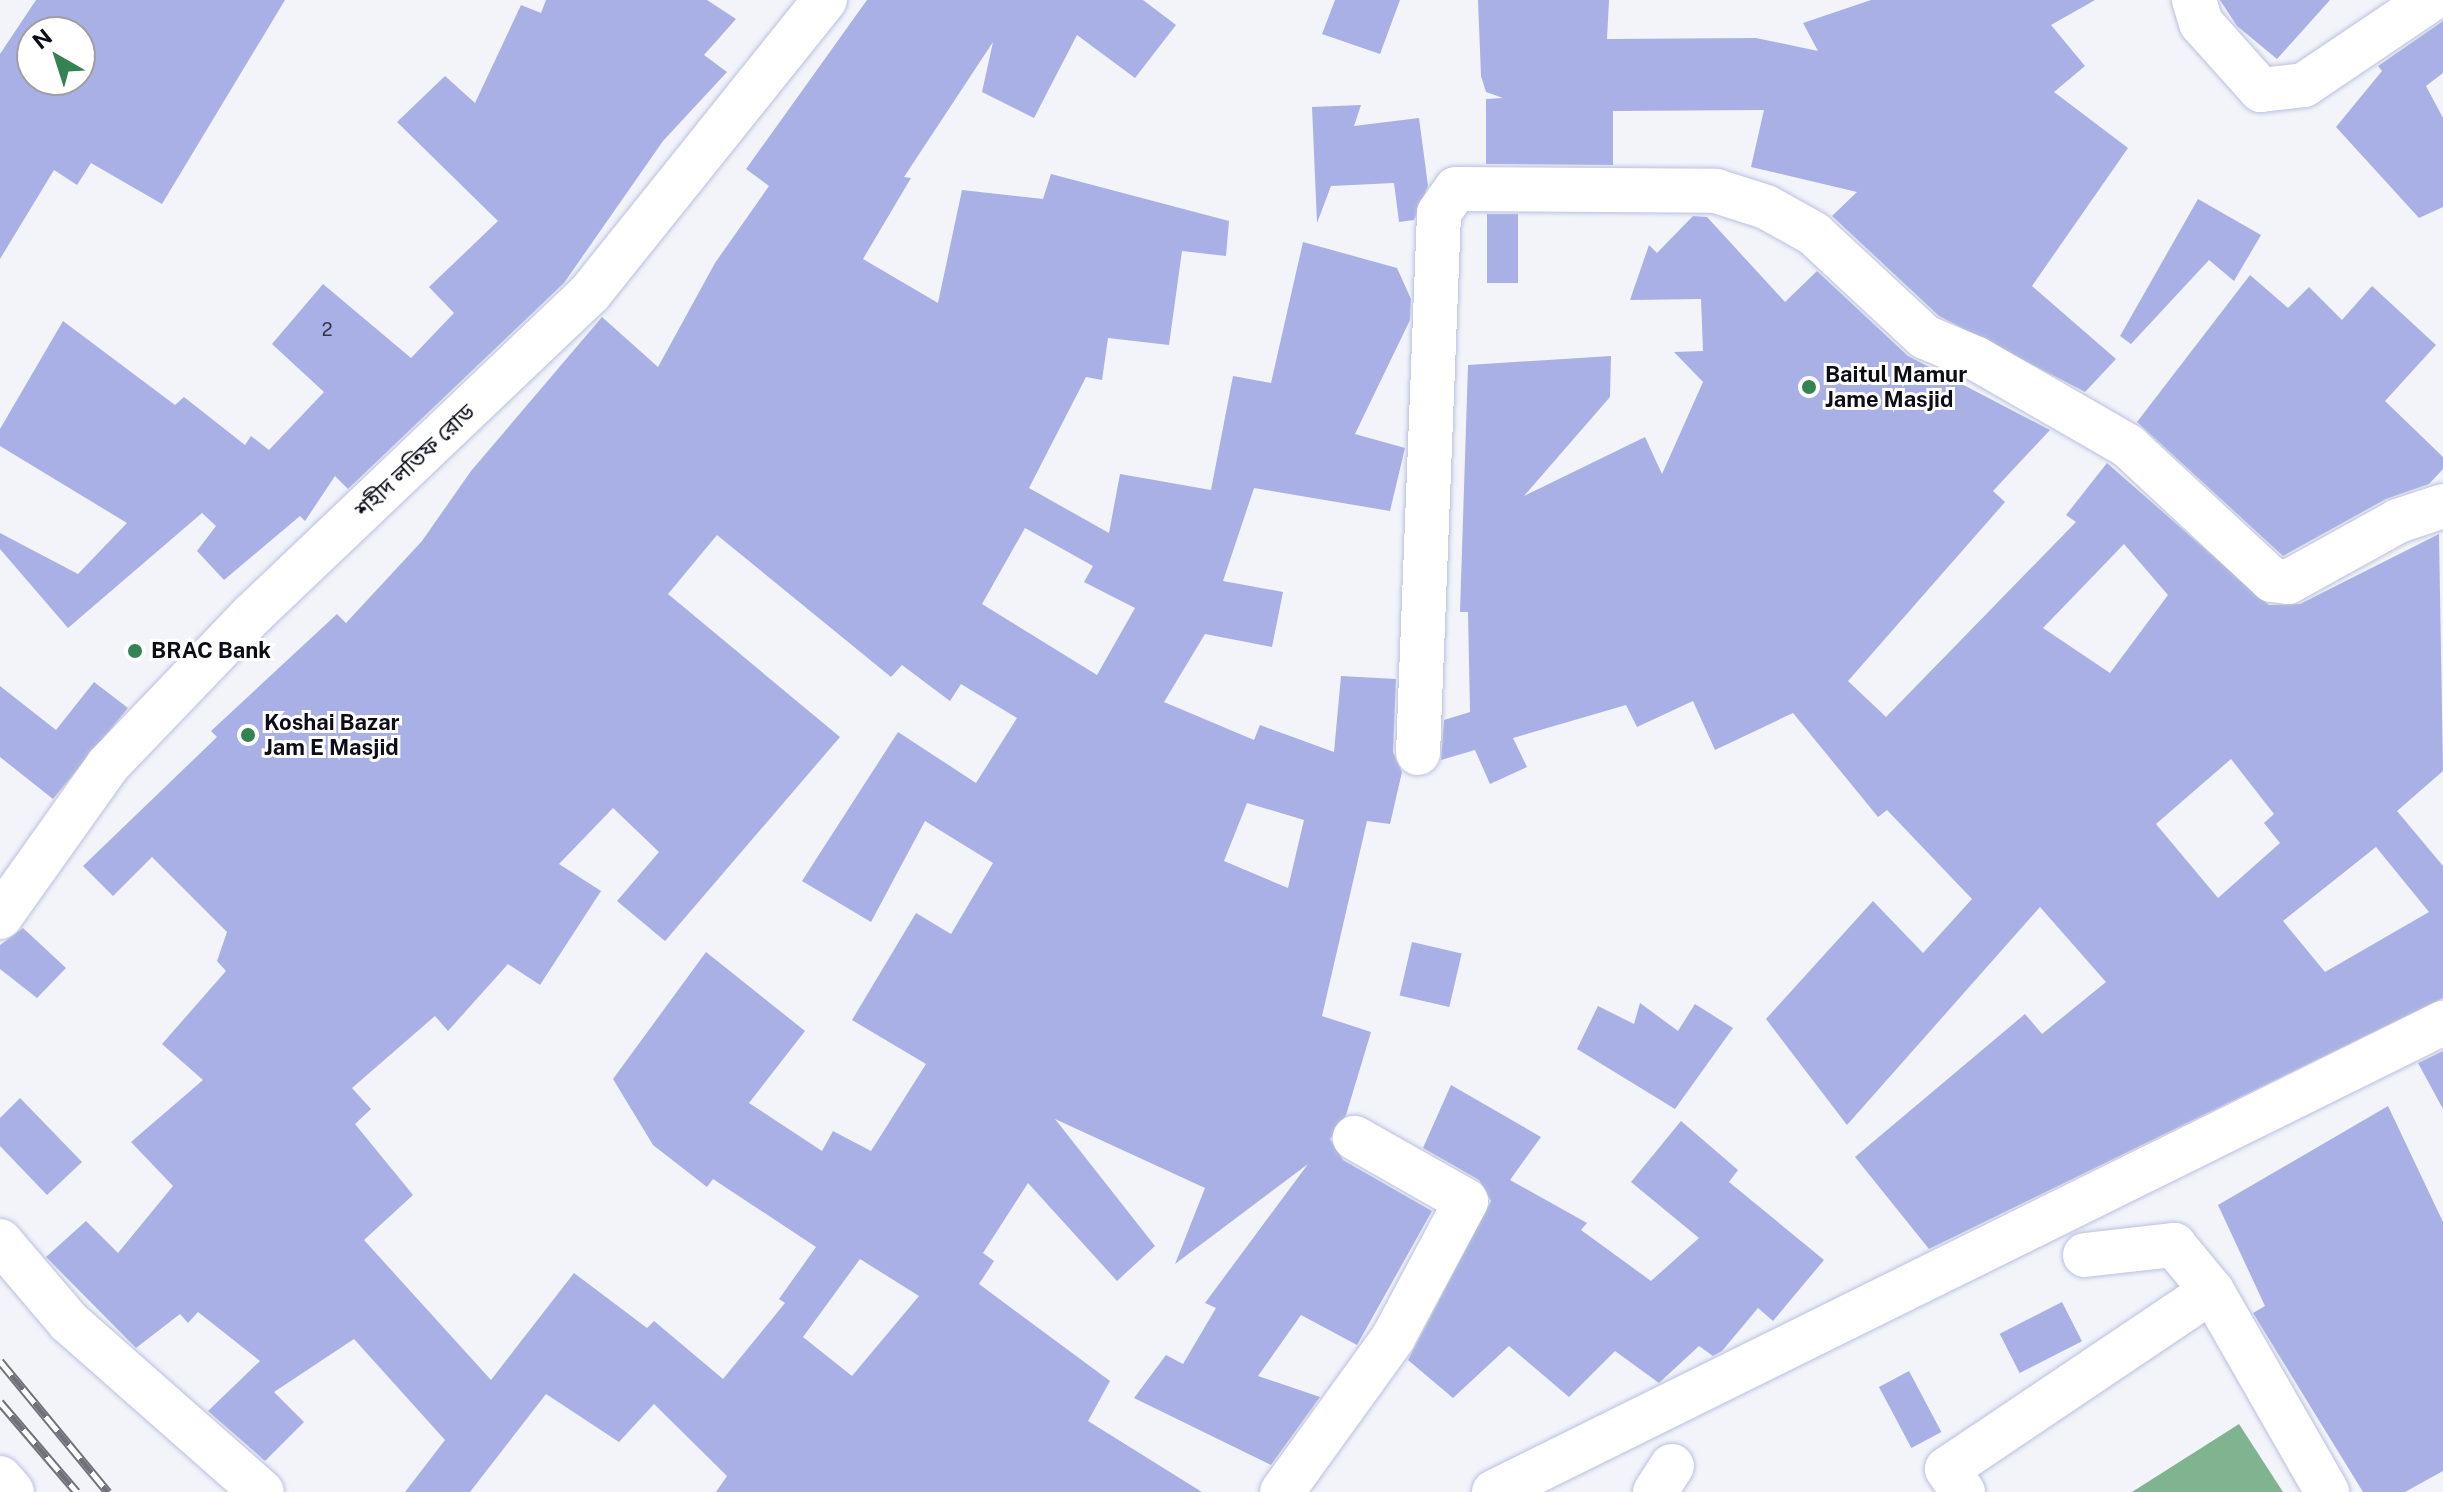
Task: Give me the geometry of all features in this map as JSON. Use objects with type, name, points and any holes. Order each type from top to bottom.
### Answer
[{"type":"street","name":"শহীদ লতিফ রোড","points":[[0,917],[108,765],[253,614],[590,293],[825,0]]},
{"type":"street","points":[[2194,0],[2201,23],[2261,90],[2304,85],[2430,0]]},
{"type":"street","points":[[1418,753],[1439,213],[1456,189],[1716,191],[1766,207],[1813,233],[1925,337],[2019,381],[2128,446],[2272,580],[2288,582],[2398,521],[2443,506]]},
{"type":"street","points":[[1494,1492],[2443,1023]]},
{"type":"street","points":[[1282,1492],[1393,1338],[1466,1201],[1355,1138]]},
{"type":"street","points":[[0,1241],[69,1322],[262,1492]]},
{"type":"street","points":[[2085,1255],[2174,1245],[2212,1291],[2327,1492]]},
{"type":"street","points":[[1963,1492],[1947,1469],[2212,1291]]},
{"type":"street","points":[[0,1478],[12,1492]]},
{"type":"shaded area","points":[[2239,1424],[2283,1492],[2132,1492]]},
{"type":"building","points":[[36,0],[285,0],[162,204],[91,163],[77,185],[54,170],[0,259],[0,54],[16,30],[16,96],[96,96],[96,16],[25,16]]},
{"type":"building","points":[[546,0],[707,0],[736,19],[704,55],[727,72],[663,141],[564,283],[348,489],[335,476],[305,521],[300,516],[224,580],[197,551],[216,526],[202,513],[68,628],[0,549],[0,533],[78,574],[127,523],[0,446],[0,429],[63,321],[175,405],[184,397],[245,445],[251,436],[269,450],[324,392],[272,344],[323,284],[411,358],[454,313],[429,287],[498,221],[397,122],[445,76],[475,103],[521,5],[541,13]]},
{"type":"building","points":[[867,0],[1143,0],[1176,25],[1135,78],[1077,35],[1034,118],[982,92],[993,42],[904,177],[911,178],[863,259],[938,303],[962,190],[1043,199],[1051,174],[1229,221],[1226,256],[1182,251],[1169,345],[1108,338],[1102,380],[1086,377],[1029,488],[1109,533],[1120,474],[1211,490],[1233,376],[1271,383],[1303,242],[1397,268],[1411,299],[1410,320],[1355,434],[1405,448],[1390,511],[1254,488],[1223,581],[1283,592],[1272,647],[1205,634],[1164,702],[1254,740],[1260,725],[1334,752],[1341,676],[1396,679],[1393,752],[1402,772],[1390,824],[1367,821],[1322,1016],[1371,1032],[1346,1115],[1330,1139],[1343,1160],[1432,1211],[1357,1345],[1301,1315],[1258,1376],[1320,1397],[1271,1465],[1134,1398],[1166,1355],[1183,1364],[1216,1308],[1205,1303],[1308,1164],[1175,1264],[1205,1188],[1055,1119],[1155,1246],[1117,1281],[1028,1183],[983,1253],[994,1261],[979,1284],[1110,1381],[1088,1421],[1202,1492],[716,1492],[727,1476],[654,1404],[619,1442],[546,1394],[470,1492],[405,1492],[445,1440],[354,1339],[274,1392],[304,1422],[265,1461],[208,1411],[260,1361],[198,1312],[188,1323],[180,1314],[136,1348],[46,1257],[86,1221],[118,1253],[173,1186],[131,1142],[203,1080],[162,1044],[226,971],[217,961],[227,932],[152,857],[113,896],[83,866],[217,737],[211,731],[337,614],[346,623],[422,541],[471,471],[602,317],[658,367],[715,263],[769,186],[746,169]],"holes":[[[1025,528],[1093,566],[1084,582],[1135,608],[1097,675],[982,604]],[[717,535],[891,677],[902,665],[950,701],[961,684],[1017,718],[976,783],[898,732],[802,881],[871,922],[925,821],[993,863],[951,934],[916,913],[852,1020],[926,1064],[871,1151],[833,1131],[822,1151],[749,1103],[805,1031],[706,952],[613,1079],[653,1145],[707,1187],[713,1179],[816,1247],[779,1299],[785,1303],[723,1379],[654,1321],[647,1328],[574,1273],[491,1380],[364,1240],[413,1195],[355,1124],[371,1109],[352,1088],[435,1016],[448,1031],[508,964],[540,985],[601,891],[559,864],[613,808],[659,852],[617,901],[665,941],[840,737],[668,594]],[[1247,803],[1304,820],[1288,888],[1224,861]],[[860,1259],[919,1296],[852,1376],[803,1337]]]},
{"type":"building","points":[[1335,0],[1400,0],[1380,54],[1322,34]]},
{"type":"building","points":[[1478,0],[1609,0],[1607,39],[1756,38],[1818,51],[1803,23],[1871,0],[2095,0],[2051,25],[2085,66],[2054,92],[2128,148],[2032,286],[2116,359],[2085,392],[1939,316],[1832,216],[1857,192],[1751,167],[1764,110],[1613,111],[1613,165],[1486,164],[1486,99],[1503,98],[1486,92],[1481,76]]},
{"type":"building","points":[[2220,0],[2330,0],[2277,59],[2237,26]]},
{"type":"building","points":[[2443,21],[2443,73],[2426,86],[2443,118],[2443,207],[2419,218],[2336,127],[2382,71],[2378,66]]},
{"type":"building","points":[[1361,105],[1354,126],[1419,118],[1428,186],[1414,220],[1399,222],[1394,183],[1331,186],[1317,223],[1312,107]]},
{"type":"building","points":[[2198,199],[2261,235],[2234,281],[2209,260],[2131,344],[2120,336]]},
{"type":"building","points":[[1487,214],[1518,214],[1518,283],[1487,283]]},
{"type":"building","points":[[1693,216],[1707,217],[1785,302],[1817,271],[1908,356],[2050,430],[1993,491],[2005,502],[1848,681],[1886,717],[2076,522],[2066,515],[2107,463],[2269,605],[2300,604],[2439,534],[2443,771],[2397,811],[2443,866],[2443,998],[1929,1249],[1855,1157],[2025,1014],[2042,1034],[2106,982],[2040,907],[1847,1125],[1766,1019],[1873,901],[1923,953],[1972,899],[1887,810],[1878,817],[1793,713],[1715,750],[1693,701],[1637,727],[1626,705],[1513,738],[1527,767],[1490,784],[1475,750],[1441,760],[1444,720],[1470,712],[1468,612],[1460,612],[1468,365],[1611,356],[1610,397],[1524,496],[1645,437],[1662,474],[1703,382],[1674,352],[1703,351],[1701,299],[1630,300],[1649,245],[1657,253]],"holes":[[[2124,544],[2168,595],[2110,673],[2043,628]],[[2231,759],[2274,814],[2264,823],[2280,843],[2218,898],[2156,824]],[[2376,847],[2429,912],[2325,972],[2283,921]]]},
{"type":"building","points":[[2250,275],[2288,308],[2309,287],[2342,320],[2372,286],[2436,345],[2385,401],[2443,457],[2443,469],[2429,484],[2386,499],[2283,556],[2137,422]]},
{"type":"building","points":[[94,682],[128,708],[53,799],[0,757],[0,686],[56,730]]},
{"type":"building","points":[[23,928],[66,968],[37,998],[0,969],[0,945]]},
{"type":"building","points":[[1412,942],[1462,953],[1449,1007],[1400,996]]},
{"type":"building","points":[[1640,1003],[1678,1031],[1695,1004],[1733,1028],[1675,1109],[1577,1049],[1598,1006],[1634,1024]]},
{"type":"building","points":[[2443,1051],[2443,1109],[2418,1063]]},
{"type":"building","points":[[1451,1085],[1541,1137],[1510,1180],[1587,1223],[1581,1230],[1651,1281],[1699,1238],[1631,1182],[1681,1121],[1738,1170],[1729,1182],[1824,1260],[1773,1321],[1758,1308],[1722,1351],[1713,1356],[1699,1346],[1659,1383],[1615,1351],[1569,1397],[1509,1346],[1453,1398],[1408,1360],[1491,1201],[1479,1180],[1423,1148]]},
{"type":"building","points":[[20,1098],[82,1162],[47,1195],[0,1146],[0,1118]]},
{"type":"building","points":[[2388,1106],[2443,1222],[2443,1471],[2405,1492],[2363,1492],[2253,1313],[2265,1306],[2218,1205]]},
{"type":"building","points":[[2062,1302],[2082,1341],[2020,1373],[2000,1334]]},
{"type":"building","points":[[1909,1371],[1941,1432],[1911,1448],[1879,1387]]},
{"type":"railway","points":[[0,1361],[108,1492]]},
{"type":"railway","points":[[0,1402],[77,1492]]},
{"type":"place","name":"Baitul Mamur Jame Masjid","points":[[1809,387]]},
{"type":"place","name":"BRAC Bank","points":[[135,651]]},
{"type":"place","name":"Koshai Bazar Jam E Masjid","points":[[248,735]]}]
